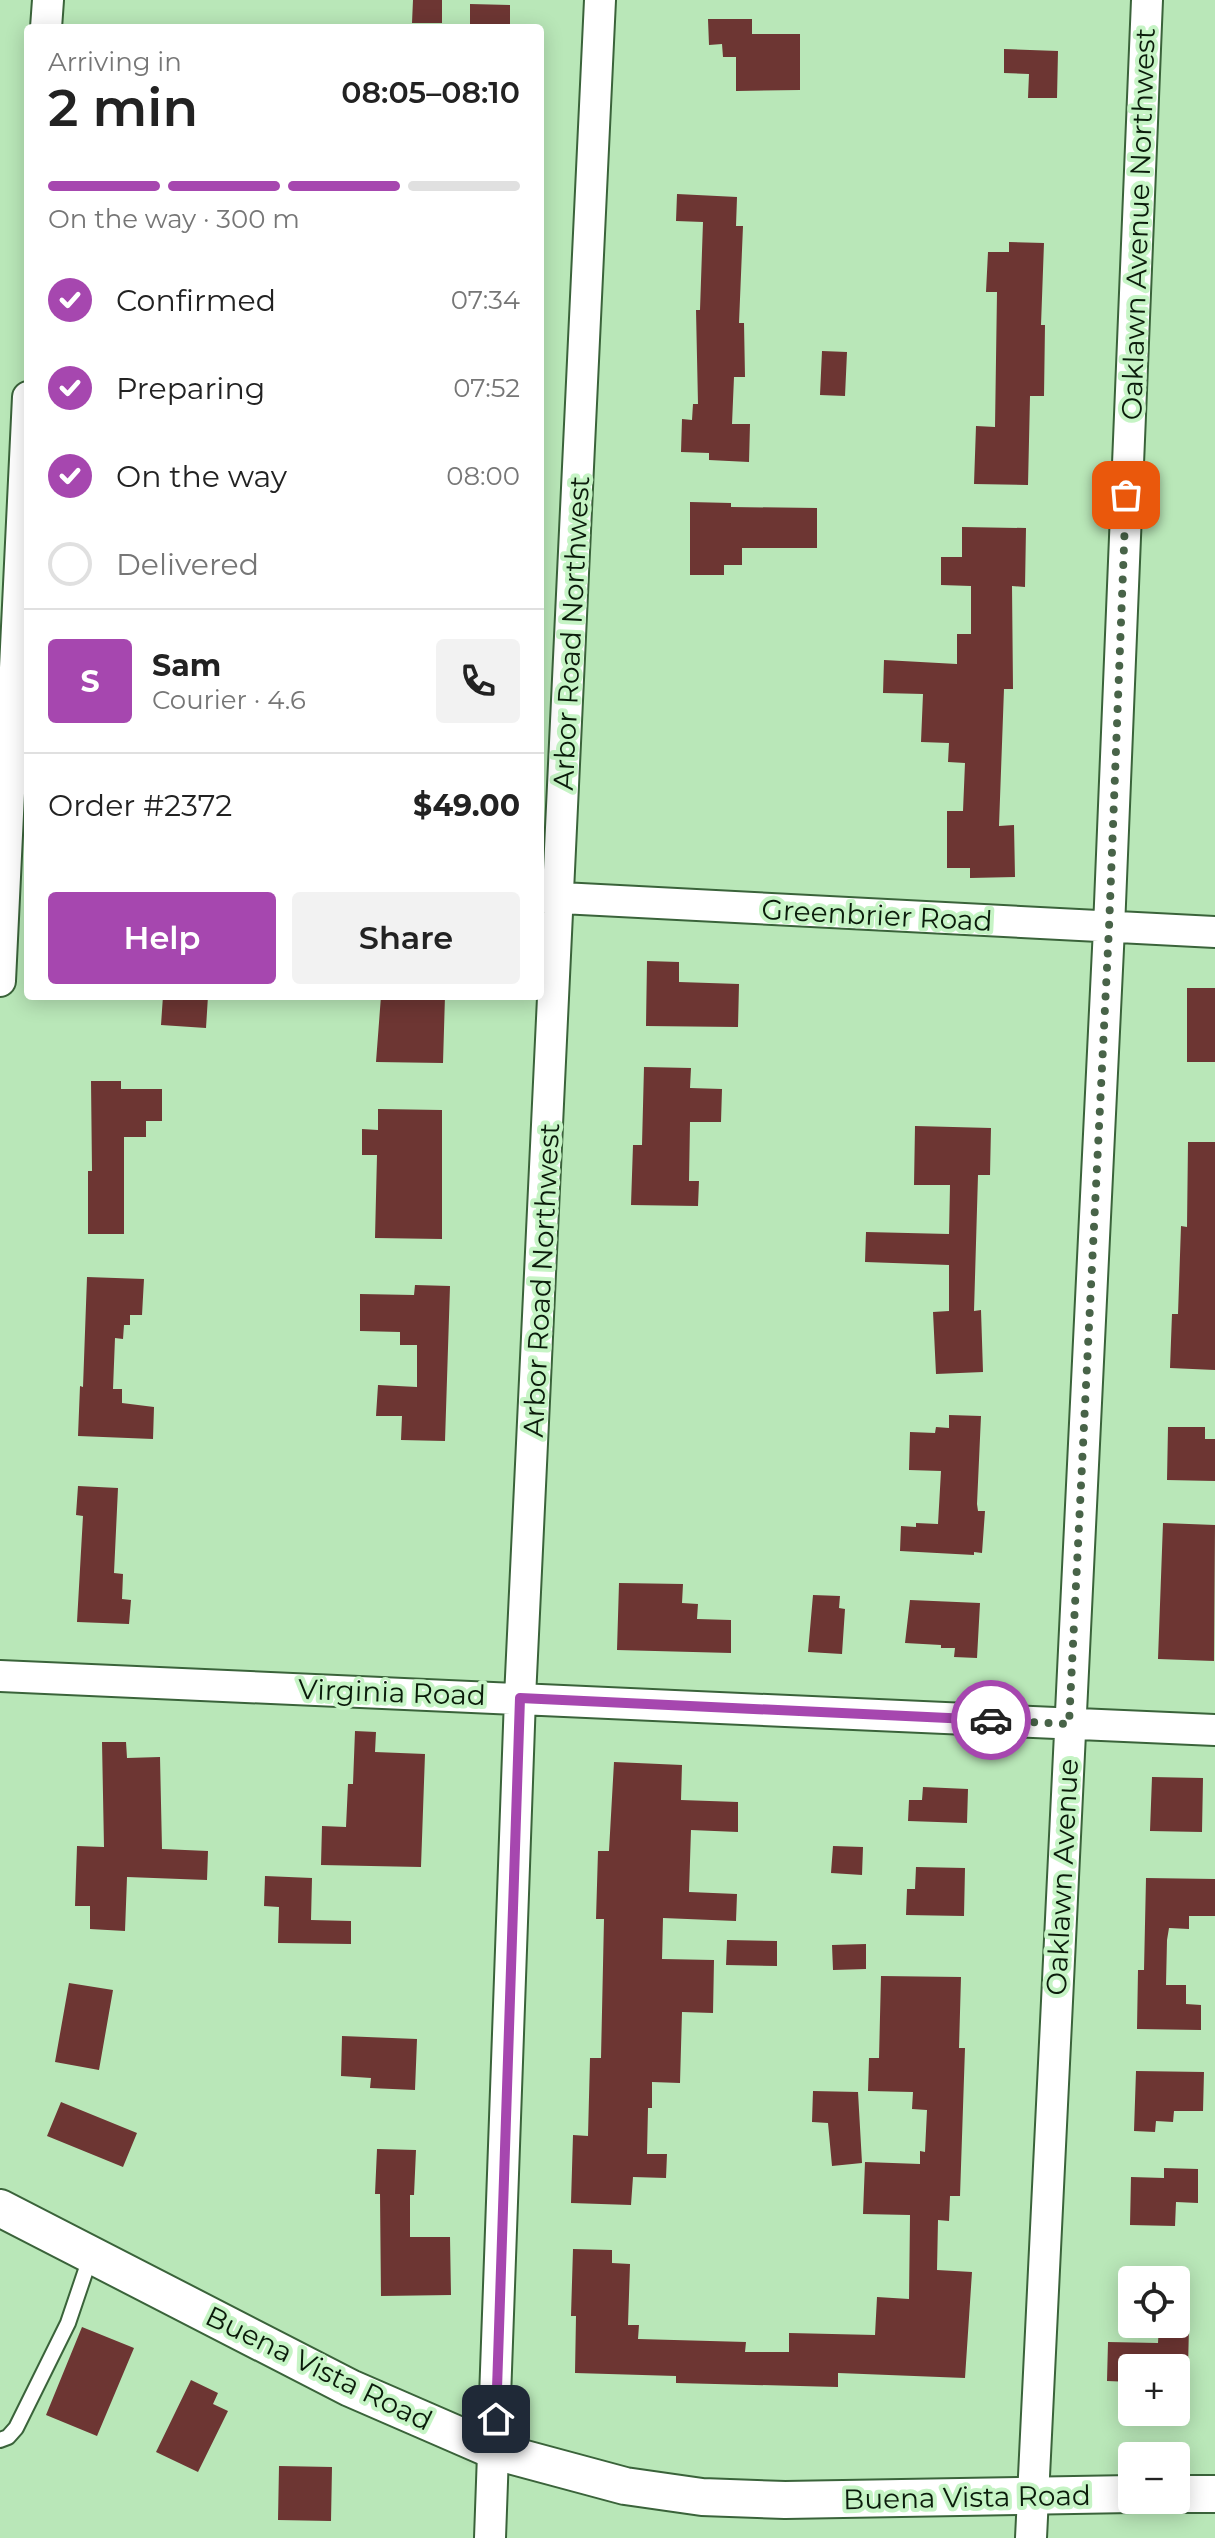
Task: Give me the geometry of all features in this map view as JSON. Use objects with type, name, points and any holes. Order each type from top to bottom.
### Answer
[{"type":"street","points":[[46,24],[48,0]]},
{"type":"street","name":"Arbor Road Northwest","points":[[490,2538],[550,898],[600,0]]},
{"type":"street","name":"Oaklawn Avenue Northwest","points":[[1109,928],[1147,0]]},
{"type":"street","points":[[0,981],[11,879],[24,510]]},
{"type":"street","name":"Greenbrier Road","points":[[550,898],[1215,932]]},
{"type":"street","name":"Oaklawn Avenue","points":[[1031,2538],[1109,928]]},
{"type":"street","name":"Virginia Road","points":[[0,1676],[1215,1730]]},
{"type":"street","name":"Buena Vista Road","points":[[0,2208],[350,2388],[495,2451],[625,2486],[702,2497],[785,2500],[1118,2494]]},
{"type":"street","points":[[1190,2494],[1215,2494]]},
{"type":"lane","points":[[0,2440],[16,2428],[68,2323],[91,2254]]},
{"type":"building","points":[[413,0],[442,0],[442,23],[412,23]]},
{"type":"building","points":[[470,4],[510,5],[510,24],[470,24]]},
{"type":"building","points":[[708,19],[752,19],[752,34],[800,34],[800,90],[736,91],[736,57],[723,57],[722,44],[709,45]]},
{"type":"building","points":[[1004,49],[1058,51],[1057,98],[1028,98],[1029,74],[1004,73]]},
{"type":"building","points":[[677,194],[737,197],[736,226],[743,226],[739,323],[744,323],[745,377],[734,377],[732,424],[750,424],[749,462],[709,460],[709,453],[681,452],[682,419],[692,420],[693,404],[698,404],[696,310],[700,310],[703,222],[676,221]]},
{"type":"building","points":[[1009,242],[1044,243],[1041,325],[1045,325],[1044,396],[1030,396],[1028,485],[974,484],[976,426],[995,427],[997,292],[986,292],[988,252],[1009,252]]},
{"type":"building","points":[[822,351],[847,352],[845,396],[820,395]]},
{"type":"building","points":[[690,502],[731,503],[731,507],[817,508],[817,548],[742,548],[742,565],[724,565],[724,575],[690,575]]},
{"type":"building","points":[[962,527],[1026,528],[1025,587],[1012,586],[1013,689],[1004,689],[999,826],[1014,825],[1015,877],[970,878],[970,868],[947,868],[947,811],[963,811],[965,763],[948,762],[949,743],[921,742],[923,694],[883,693],[884,660],[957,664],[957,634],[971,634],[971,586],[941,585],[941,557],[962,557]]},
{"type":"building","points":[[647,961],[679,962],[679,982],[739,984],[738,1027],[646,1026]]},
{"type":"building","points":[[1187,988],[1215,988],[1215,1062],[1187,1062]]},
{"type":"building","points":[[163,1000],[208,1000],[206,1028],[161,1025]]},
{"type":"building","points":[[381,1000],[445,1000],[443,1063],[376,1062]]},
{"type":"building","points":[[644,1067],[691,1068],[690,1088],[722,1089],[721,1122],[690,1122],[689,1181],[699,1181],[698,1206],[631,1205],[633,1145],[642,1145]]},
{"type":"building","points":[[91,1081],[121,1081],[121,1089],[162,1089],[162,1121],[146,1121],[146,1137],[124,1137],[124,1234],[88,1234],[88,1171],[92,1171]]},
{"type":"building","points":[[378,1109],[442,1110],[442,1239],[375,1238],[377,1155],[362,1155],[362,1129],[378,1130]]},
{"type":"building","points":[[915,1126],[991,1128],[990,1175],[978,1175],[974,1311],[981,1310],[983,1372],[936,1374],[933,1312],[949,1311],[949,1265],[865,1262],[866,1232],[949,1234],[950,1185],[914,1185]]},
{"type":"building","points":[[1188,1142],[1215,1142],[1215,1370],[1170,1368],[1172,1314],[1178,1314],[1181,1226],[1187,1227]]},
{"type":"building","points":[[87,1277],[144,1279],[142,1315],[130,1315],[130,1325],[124,1325],[123,1339],[115,1338],[113,1389],[122,1389],[122,1403],[154,1407],[153,1439],[78,1436]]},
{"type":"building","points":[[415,1285],[450,1286],[445,1441],[401,1440],[402,1416],[376,1416],[378,1385],[417,1387],[417,1345],[400,1345],[400,1332],[360,1331],[360,1294],[414,1295]]},
{"type":"building","points":[[949,1415],[981,1416],[977,1504],[978,1511],[985,1511],[982,1553],[900,1551],[901,1526],[938,1524],[941,1471],[909,1470],[910,1432],[935,1433],[936,1427],[949,1428]]},
{"type":"building","points":[[1168,1427],[1205,1427],[1205,1439],[1215,1439],[1215,1481],[1167,1480]]},
{"type":"building","points":[[78,1486],[118,1488],[114,1573],[123,1574],[122,1599],[131,1600],[129,1624],[77,1622],[83,1516],[76,1515]]},
{"type":"building","points":[[1163,1523],[1215,1525],[1214,1661],[1158,1659]]},
{"type":"building","points":[[619,1583],[683,1584],[682,1603],[698,1604],[697,1619],[731,1620],[731,1653],[617,1650]]},
{"type":"building","points":[[813,1595],[840,1596],[839,1608],[845,1609],[842,1654],[808,1652]]},
{"type":"building","points":[[910,1600],[980,1603],[977,1658],[954,1657],[955,1648],[941,1648],[941,1645],[905,1643]]},
{"type":"building","points":[[355,1731],[376,1732],[375,1752],[425,1754],[421,1867],[321,1865],[322,1826],[346,1827],[348,1784],[353,1784]]},
{"type":"building","points":[[102,1742],[126,1742],[127,1758],[160,1757],[162,1849],[208,1851],[207,1880],[127,1877],[125,1931],[90,1929],[90,1906],[75,1906],[77,1846],[104,1847]]},
{"type":"building","points":[[614,1762],[682,1765],[681,1800],[738,1802],[738,1832],[691,1830],[689,1892],[737,1894],[736,1921],[663,1918],[662,1959],[714,1960],[713,2013],[682,2012],[680,2083],[652,2082],[647,2154],[667,2154],[666,2178],[633,2177],[631,2205],[571,2203],[573,2135],[588,2136],[590,2058],[601,2058],[604,1919],[596,1919],[598,1851],[609,1851]]},
{"type":"building","points":[[1152,1777],[1203,1778],[1202,1832],[1150,1831]]},
{"type":"building","points":[[923,1787],[968,1789],[967,1823],[908,1821],[909,1800],[922,1800]]},
{"type":"building","points":[[833,1846],[863,1847],[862,1875],[831,1873]]},
{"type":"building","points":[[916,1867],[965,1868],[964,1916],[906,1915],[907,1889],[915,1889]]},
{"type":"building","points":[[265,1876],[312,1878],[311,1920],[351,1921],[351,1944],[278,1943],[279,1907],[264,1906]]},
{"type":"building","points":[[1146,1878],[1215,1879],[1215,1916],[1189,1916],[1189,1929],[1169,1928],[1167,1940],[1166,1985],[1186,1985],[1186,2004],[1201,2005],[1201,2030],[1137,2029],[1138,1970],[1144,1970]]},
{"type":"building","points":[[727,1940],[777,1941],[777,1966],[726,1965]]},
{"type":"building","points":[[866,1944],[866,1969],[833,1970],[832,1945]]},
{"type":"building","points":[[881,1976],[961,1977],[959,2048],[965,2048],[960,2196],[950,2196],[949,2221],[938,2220],[937,2270],[972,2272],[965,2378],[838,2373],[838,2387],[676,2383],[676,2376],[575,2373],[576,2316],[571,2316],[573,2249],[612,2250],[612,2263],[630,2264],[628,2325],[639,2325],[638,2339],[746,2342],[745,2352],[789,2352],[789,2333],[875,2335],[877,2297],[909,2299],[910,2215],[863,2214],[865,2162],[920,2164],[920,2151],[925,2152],[927,2110],[912,2109],[913,2092],[868,2091],[869,2058],[879,2058]]},
{"type":"building","points":[[69,1983],[113,1990],[99,2070],[55,2062]]},
{"type":"building","points":[[342,2036],[417,2039],[415,2090],[370,2088],[371,2078],[341,2076]]},
{"type":"building","points":[[1136,2071],[1204,2072],[1203,2111],[1174,2111],[1173,2122],[1156,2121],[1155,2132],[1134,2131]]},
{"type":"building","points":[[813,2091],[858,2092],[862,2163],[832,2166],[828,2123],[812,2122]]},
{"type":"building","points":[[61,2102],[137,2133],[123,2167],[47,2136]]},
{"type":"building","points":[[377,2149],[416,2150],[414,2195],[410,2195],[410,2237],[450,2237],[451,2295],[381,2296],[380,2194],[375,2194]]},
{"type":"building","points":[[1164,2168],[1198,2169],[1198,2203],[1176,2202],[1175,2226],[1130,2225],[1131,2177],[1164,2178]]},
{"type":"building","points":[[82,2327],[134,2348],[97,2436],[46,2415]]},
{"type":"building","points":[[1158,2338],[1189,2338],[1188,2354],[1118,2354],[1118,2381],[1107,2381],[1108,2342],[1158,2343]]},
{"type":"building","points":[[191,2380],[218,2393],[213,2404],[228,2411],[198,2472],[156,2452]]},
{"type":"building","points":[[279,2466],[332,2467],[331,2521],[278,2520]]},
{"type":"way so far","points":[[991,1720],[1069,1724],[1109,928],[1126,495]]},
{"type":"route","points":[[496,2419],[520,1698],[991,1720]]}]
